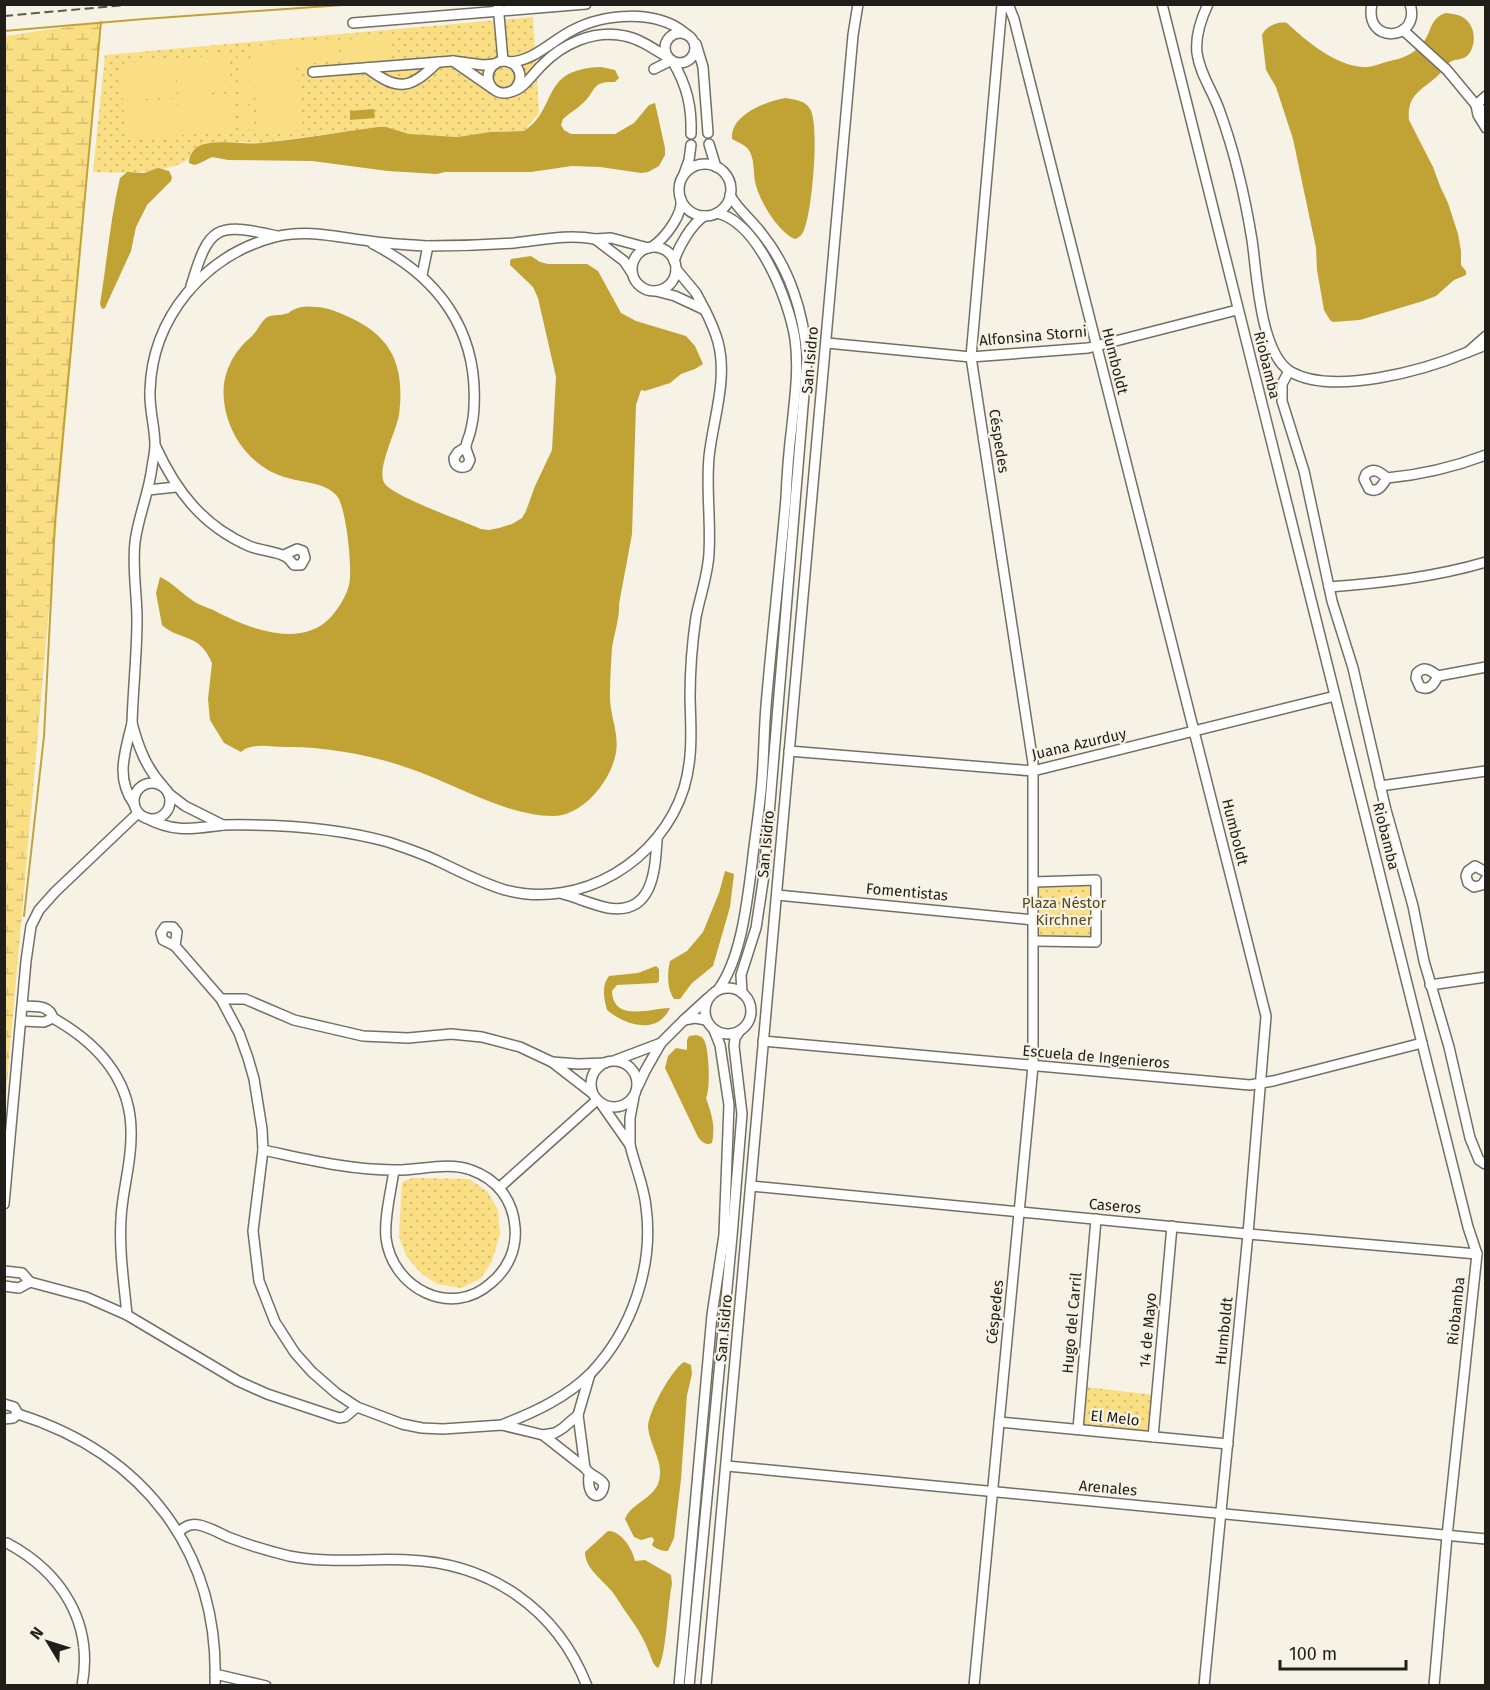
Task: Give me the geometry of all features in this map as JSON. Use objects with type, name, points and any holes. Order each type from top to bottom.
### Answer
[{"type":"street","points":[[353,22],[499,8],[586,4]]},
{"type":"street","name":"San Isidro","points":[[706,1686],[850,68],[858,4]]},
{"type":"street","name":"Céspedes","points":[[974,1686],[1033,1066],[1033,771],[970,357],[1002,4]]},
{"type":"street","name":"Humboldt","points":[[1008,4],[1014,19],[1264,1005],[1266,1026],[1248,1234],[1204,1686]]},
{"type":"street","name":"Riobamba","points":[[1162,4],[1468,1227],[1477,1254],[1447,1536],[1434,1686]]},
{"type":"street","points":[[1208,4],[1197,34],[1197,54],[1201,72],[1220,111],[1236,165],[1250,228],[1265,330],[1274,352],[1290,371],[1326,383],[1389,376],[1449,360],[1485,345]]},
{"type":"street","points":[[1372,4],[1371,18],[1377,29],[1389,34],[1403,30],[1410,22],[1412,16],[1410,4]]},
{"type":"street","points":[[499,8],[502,62]]},
{"type":"street","points":[[313,72],[453,61],[483,65],[527,58],[584,25],[609,19],[639,17],[659,20],[678,28],[689,37],[699,52],[703,67],[708,133]]},
{"type":"street","points":[[1403,30],[1447,70],[1485,113]]},
{"type":"street","points":[[453,61],[495,90],[501,93],[510,92],[520,88],[556,52],[601,34],[626,36],[645,44],[670,60],[684,63],[691,59],[695,51],[689,37],[678,33],[668,38],[664,48],[670,60],[687,92],[692,117],[691,134]]},
{"type":"street","points":[[654,69],[670,60]]},
{"type":"street","points":[[367,68],[387,80],[405,85],[419,79],[438,62]]},
{"type":"street","points":[[495,90],[489,83],[490,71],[502,62]]},
{"type":"street","points":[[502,62],[518,69],[520,77],[517,88],[510,92]]},
{"type":"street","points":[[1476,105],[1485,96]]},
{"type":"street","points":[[1476,105],[1485,128]]},
{"type":"street","points":[[692,117],[707,115]]},
{"type":"street","points":[[709,144],[716,167]]},
{"type":"street","points":[[634,277],[633,265],[636,258],[659,243],[680,210],[679,189],[692,145]]},
{"type":"street","points":[[653,291],[661,290],[671,283],[679,248],[697,221],[704,216],[717,213],[724,207],[730,195],[727,176],[716,167],[707,164],[698,165],[683,175]]},
{"type":"street","points":[[730,195],[735,205],[773,248],[791,284],[804,323],[807,358],[802,373],[786,564],[764,875],[756,928],[741,975],[742,993]]},
{"type":"street","points":[[681,199],[690,211],[704,216]]},
{"type":"street","points":[[717,213],[729,217],[747,234],[772,271],[789,316],[802,373]]},
{"type":"street","points":[[190,288],[207,242],[216,234],[240,228],[279,236],[326,233],[368,241],[428,246],[493,245],[568,237],[611,238],[650,248],[664,249],[696,293],[719,345],[721,369],[709,457],[709,553],[693,641],[690,672],[692,735],[689,770],[675,809],[657,840],[620,870],[605,879],[563,894]]},
{"type":"street","points":[[279,236],[237,251],[205,273],[190,288],[172,313],[153,361],[150,406],[155,445],[148,490],[140,515],[135,543],[137,617],[132,723],[123,775],[128,795],[139,811],[163,827],[189,830],[223,825],[306,826],[360,835],[415,852],[476,879],[508,890],[563,894],[605,908],[615,909],[634,904],[644,897],[653,880],[657,840]]},
{"type":"street","points":[[595,238],[624,261],[642,287],[675,296],[705,310]]},
{"type":"street","points":[[368,241],[422,274],[449,307],[468,348],[474,385],[474,406],[466,447]]},
{"type":"street","points":[[422,274],[428,246]]},
{"type":"street","name":"Alfonsina Storni","points":[[827,343],[970,357],[1096,346],[1237,310]]},
{"type":"street","points":[[1468,352],[1485,336]]},
{"type":"street","points":[[1290,371],[1282,384],[1282,401],[1304,471],[1329,587],[1364,709],[1380,786],[1413,906],[1430,985],[1449,1047],[1474,1152],[1485,1165]]},
{"type":"street","points":[[155,445],[176,487],[217,528],[249,546],[284,555]]},
{"type":"street","points":[[1387,478],[1441,468],[1485,455]]},
{"type":"street","points":[[148,490],[176,487]]},
{"type":"street","points":[[1329,587],[1418,578],[1485,562]]},
{"type":"street","points":[[679,1686],[712,1315],[726,1254],[729,1105],[720,1045],[714,1030],[706,1020],[705,1006],[729,973],[747,902],[763,757],[766,706],[786,564]]},
{"type":"street","points":[[1438,676],[1485,667]]},
{"type":"street","name":"Juana Azurduy","points":[[789,751],[1033,771],[1335,696]]},
{"type":"street","points":[[132,723],[143,757],[165,789],[169,806],[164,814],[154,819],[139,811],[135,794],[144,784],[153,782],[165,789],[185,806],[223,825]]},
{"type":"street","points":[[763,757],[773,758]]},
{"type":"street","points":[[1380,786],[1485,771]]},
{"type":"street","points":[[4,1204],[31,926],[39,910],[55,892],[139,811]]},
{"type":"street","points":[[1485,872],[1475,866],[1468,870],[1466,876],[1468,883],[1474,887],[1482,885],[1485,879]]},
{"type":"street","points":[[1034,882],[1096,880],[1096,942],[1034,941]]},
{"type":"street","name":"Fomentistas","points":[[777,895],[1034,920]]},
{"type":"street","points":[[175,946],[221,999],[238,1033],[254,1079],[260,1106],[263,1150],[253,1231],[255,1263],[266,1302],[284,1338],[301,1359],[328,1386],[357,1407],[402,1424],[422,1428],[502,1425],[543,1435],[555,1433],[578,1415]]},
{"type":"street","points":[[1430,985],[1485,978]]},
{"type":"street","points":[[502,1425],[548,1404],[590,1374],[625,1325],[636,1298],[645,1262],[647,1236],[646,1208],[630,1145],[630,1118],[636,1093],[661,1042],[684,1020],[715,993],[731,988],[742,993],[748,999],[751,1011],[748,1023],[735,1038],[734,1046],[741,1114],[726,1254],[689,1686]]},
{"type":"street","points":[[221,999],[245,999],[294,1020],[363,1036],[408,1038],[451,1034],[482,1037],[520,1047],[552,1062],[608,1107],[621,1107],[636,1093],[636,1076],[625,1063],[608,1062],[591,1065],[552,1062]]},
{"type":"street","points":[[23,1006],[50,1010],[53,1018],[80,1034],[100,1053],[121,1085],[129,1111],[132,1137],[121,1220],[127,1315]]},
{"type":"street","points":[[38,1007],[34,1014],[38,1022]]},
{"type":"street","points":[[22,1021],[49,1021],[53,1018]]},
{"type":"street","points":[[684,1020],[695,1018],[706,1020]]},
{"type":"street","points":[[714,1030],[726,1035],[739,1032]]},
{"type":"street","name":"Escuela de Ingenieros","points":[[763,1041],[1261,1084],[1422,1043]]},
{"type":"street","points":[[630,1145],[596,1099],[591,1084],[593,1076],[598,1068],[608,1062],[661,1042]]},
{"type":"street","points":[[500,1187],[596,1099]]},
{"type":"street","points":[[263,1150],[329,1164],[394,1170],[462,1167],[483,1176],[500,1187],[510,1205],[515,1225],[514,1245],[508,1263],[494,1281],[478,1292],[458,1298],[426,1294],[407,1282],[398,1272],[388,1249],[386,1236],[394,1170]]},
{"type":"street","name":"Caseros","points":[[751,1186],[1477,1254]]},
{"type":"street","name":"Hugo del Carril","points":[[1078,1429],[1096,1219]]},
{"type":"street","name":"14 de Mayo","points":[[1153,1437],[1172,1226]]},
{"type":"street","points":[[1485,1247],[1477,1254],[1485,1266]]},
{"type":"street","points":[[30,1282],[19,1288],[9,1286],[9,1272],[22,1273],[30,1282],[86,1297],[127,1315],[215,1369],[267,1394],[339,1418],[345,1417],[357,1407]]},
{"type":"street","points":[[543,1435],[587,1471],[578,1415],[590,1374]]},
{"type":"street","points":[[4,1404],[14,1407],[18,1414],[66,1432],[100,1452],[144,1489],[178,1532],[195,1566],[206,1600],[213,1635],[214,1686]]},
{"type":"street","points":[[4,1419],[13,1418],[18,1414]]},
{"type":"street","name":"El Melo","points":[[999,1422],[1228,1444]]},
{"type":"street","name":"Arenales","points":[[727,1466],[1485,1539]]},
{"type":"street","points":[[178,1532],[188,1525],[200,1525],[258,1548],[292,1557],[339,1561],[434,1561],[478,1574],[515,1593],[551,1625],[568,1648],[587,1686]]},
{"type":"street","points":[[5,1542],[24,1552],[45,1569],[66,1594],[79,1622],[83,1639],[85,1668],[82,1686]]},
{"type":"street","points":[[215,1674],[266,1686]]},
{"type":"green space","points":[[533,17],[539,113],[524,131],[490,132],[457,137],[409,134],[378,127],[261,143],[236,142],[196,148],[188,159],[169,168],[128,172],[93,172],[105,55]]},
{"type":"green space","points":[[101,22],[5,1105],[5,36]]},
{"type":"green space","points":[[388,36],[390,59],[344,63],[342,40]]},
{"type":"green space","points":[[338,38],[340,60],[296,65],[303,129],[259,134],[250,47]]},
{"type":"green space","points":[[248,52],[251,75],[239,77],[237,53]]},
{"type":"green space","points":[[229,54],[232,91],[178,96],[175,59]]},
{"type":"green space","points":[[174,59],[177,96],[123,101],[119,64]]},
{"type":"green space","points":[[250,79],[253,102],[241,103],[238,80]]},
{"type":"green space","points":[[233,93],[236,130],[182,135],[178,98]]},
{"type":"green space","points":[[177,98],[180,135],[126,140],[123,103]]},
{"type":"green space","points":[[252,105],[255,129],[243,130],[241,106]]},
{"type":"green space","name":"Plaza Néstor Kirchner","points":[[1038,885],[1091,885],[1091,938],[1037,938]]},
{"type":"green space","points":[[413,1178],[469,1179],[487,1191],[498,1210],[500,1234],[492,1261],[481,1278],[462,1288],[437,1284],[421,1273],[406,1256],[399,1236],[402,1182]]},
{"type":"green space","points":[[1086,1387],[1154,1395],[1149,1428],[1143,1432],[1085,1425],[1082,1421]]},
{"type":"shaded area","points":[[1446,13],[1460,16],[1468,22],[1473,31],[1474,42],[1467,56],[1450,62],[1415,96],[1410,106],[1409,120],[1448,203],[1458,234],[1461,265],[1466,275],[1454,280],[1436,296],[1423,301],[1360,320],[1333,322],[1324,310],[1317,270],[1316,248],[1293,139],[1276,87],[1266,70],[1262,35],[1273,25],[1287,23],[1331,57],[1352,65],[1369,67],[1415,51],[1425,40],[1436,18]]},
{"type":"shaded area","points":[[601,67],[615,70],[619,78],[615,82],[598,85],[582,104],[563,119],[561,125],[571,134],[615,134],[634,123],[649,105],[655,103],[665,155],[659,166],[648,172],[572,166],[531,172],[445,172],[437,174],[388,171],[312,161],[228,160],[212,157],[198,164],[189,163],[196,148],[216,142],[262,143],[378,127],[409,134],[457,137],[490,132],[524,131],[535,122],[559,82],[581,69]]},
{"type":"shaded area","points":[[786,98],[800,101],[808,106],[813,118],[814,132],[814,168],[810,206],[803,232],[795,239],[782,230],[764,205],[757,188],[753,160],[748,149],[732,139],[733,130],[743,116],[769,102]]},
{"type":"shaded area","points":[[374,109],[375,118],[350,120],[350,111]]},
{"type":"shaded area","points":[[158,168],[169,171],[171,181],[147,205],[136,227],[131,251],[105,308],[102,309],[100,304],[120,178],[127,172],[144,173]]},
{"type":"shaded area","points":[[531,256],[548,264],[587,264],[598,271],[621,313],[636,321],[686,336],[695,346],[703,364],[681,374],[670,383],[645,391],[641,390],[636,405],[632,534],[611,665],[610,702],[617,741],[615,757],[607,777],[593,796],[574,810],[564,815],[537,815],[488,801],[411,769],[376,758],[302,747],[256,746],[241,752],[224,743],[210,720],[208,699],[212,663],[201,646],[162,625],[156,593],[160,577],[197,603],[214,611],[258,629],[289,634],[318,627],[330,618],[344,598],[350,578],[346,525],[337,496],[320,485],[275,474],[264,467],[244,450],[231,427],[226,414],[224,383],[229,366],[238,350],[266,318],[283,315],[298,308],[311,306],[329,309],[364,325],[386,344],[393,356],[400,382],[399,415],[383,470],[385,484],[415,502],[481,529],[489,530],[512,524],[522,518],[526,511],[552,450],[556,377],[538,298],[533,287],[510,265],[511,259]]},
{"type":"shaded area","points":[[725,871],[734,874],[730,907],[713,966],[692,983],[680,999],[674,999],[668,981],[670,961],[687,951],[703,932],[719,893]]},
{"type":"shaded area","points":[[656,966],[659,969],[657,983],[617,985],[612,991],[614,1001],[619,1007],[635,1011],[670,1008],[664,1017],[649,1025],[640,1025],[623,1020],[607,1010],[604,988],[609,976],[638,973]]},
{"type":"shaded area","points":[[689,1036],[702,1037],[706,1044],[708,1059],[709,1078],[706,1098],[713,1130],[712,1143],[708,1144],[698,1137],[665,1068],[668,1056],[676,1048],[687,1050]]},
{"type":"shaded area","points":[[684,1362],[691,1365],[692,1374],[687,1395],[674,1538],[666,1551],[652,1545],[654,1540],[652,1537],[641,1540],[634,1537],[625,1519],[632,1509],[652,1492],[659,1481],[660,1467],[649,1434],[649,1420],[667,1382]]},
{"type":"shaded area","points":[[608,1531],[622,1538],[632,1552],[635,1561],[645,1560],[671,1575],[665,1642],[658,1668],[653,1663],[634,1624],[612,1592],[592,1571],[586,1559],[585,1552]]},
{"type":"waterway","points":[[4,31],[357,4]]},
{"type":"waterway","points":[[24,916],[44,736],[55,522],[101,22]]},
{"type":"railway","points":[[4,16],[137,4]]}]
